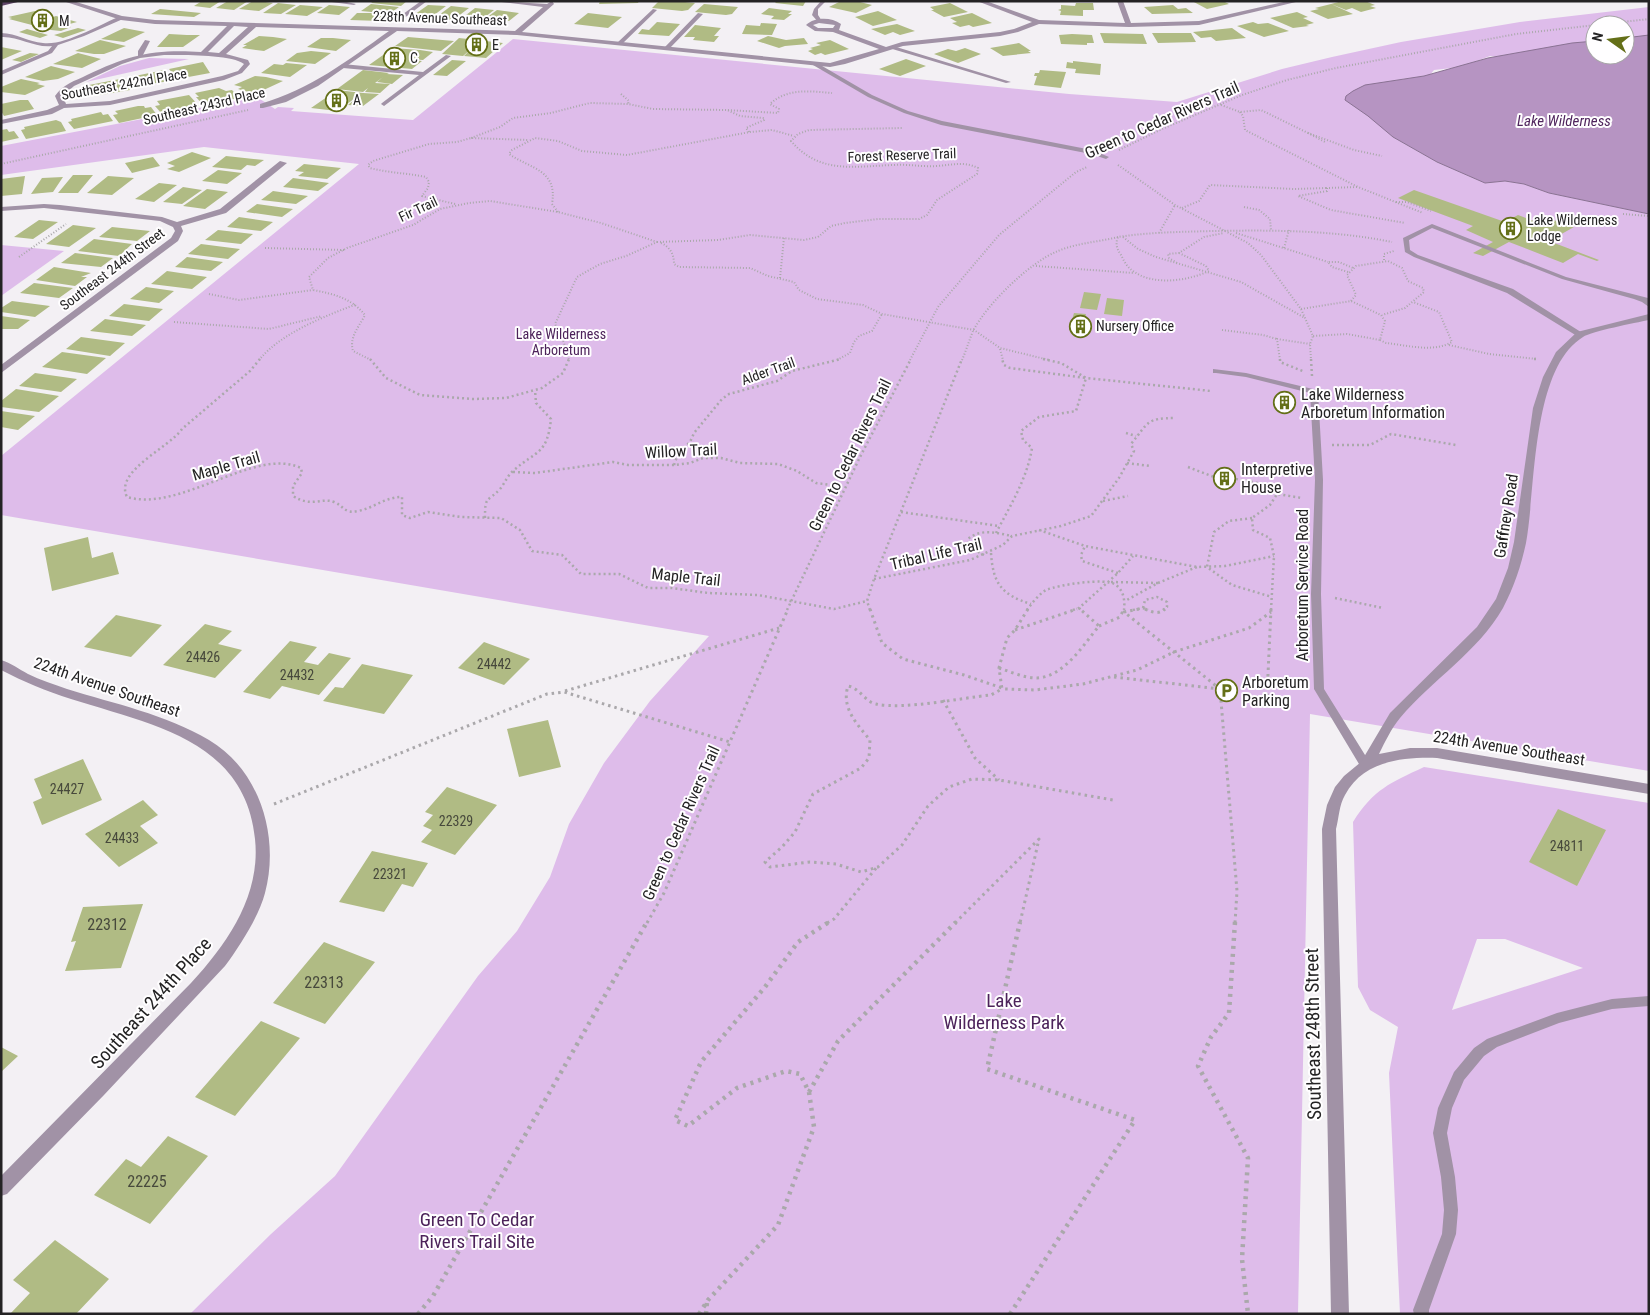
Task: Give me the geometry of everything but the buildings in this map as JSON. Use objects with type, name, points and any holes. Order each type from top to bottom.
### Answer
[{"type":"main road","points":[[1,4],[19,1]]},
{"type":"street","name":"228th Avenue Southeast","points":[[66,1],[122,18],[155,22],[517,33],[815,64],[837,64],[914,42],[1016,31],[1038,22]]},
{"type":"street","points":[[496,1],[551,4]]},
{"type":"street","points":[[980,1],[1038,22],[1129,25],[1199,23],[1297,1]]},
{"type":"street","points":[[1120,1],[1129,25]]},
{"type":"street","points":[[517,33],[551,4]]},
{"type":"street","points":[[834,30],[838,24],[830,21],[819,21],[810,24],[810,28],[823,31],[834,30],[888,48]]},
{"type":"street","name":"Southeast 242nd Place","points":[[201,55],[232,25]]},
{"type":"street","points":[[220,56],[252,26]]},
{"type":"street","name":"Southeast 243rd Place","points":[[263,106],[303,92],[395,30]]},
{"type":"street","points":[[63,106],[59,96],[66,88],[122,62],[140,56],[201,55]]},
{"type":"street","name":"Southeast 242nd Place","points":[[1,122],[49,112],[63,106],[110,103],[224,78],[240,72],[248,64],[242,59],[201,55]]},
{"type":"street","name":"Southeast 244th Street","points":[[1,370],[175,239],[179,231],[176,225],[223,210],[283,163]]},
{"type":"street","points":[[1,209],[44,206],[162,219],[176,225]]},
{"type":"street","name":"Gaffney Road","points":[[1366,766],[1397,712],[1472,640],[1492,617],[1504,593],[1514,569],[1521,542],[1532,445],[1546,380],[1554,362],[1570,340],[1580,334],[1649,317]]},
{"type":"street","name":"224th Avenue Southeast","points":[[1,664],[25,678],[174,726],[206,744],[230,762],[245,785],[257,811]]},
{"type":"street","name":"224th Avenue Southeast","points":[[1366,766],[1398,754],[1438,753],[1649,789]]},
{"type":"street","name":"Southeast 248th Street","points":[[1340,1314],[1329,829],[1335,802],[1340,791],[1366,766]]},
{"type":"street","name":"Southeast 244th Place","points":[[1,1188],[84,1105],[220,961],[242,926],[258,894],[265,856],[257,811]]},
{"type":"lane","points":[[326,1],[354,4]]},
{"type":"lane","points":[[401,18],[425,1]]},
{"type":"lane","points":[[819,21],[814,15],[816,9],[824,1]]},
{"type":"lane","points":[[619,44],[655,10]]},
{"type":"lane","points":[[666,49],[700,14]]},
{"type":"lane","points":[[1,35],[12,34],[43,45],[56,44],[122,18]]},
{"type":"lane","points":[[140,56],[148,41]]},
{"type":"lane","points":[[1,73],[50,52],[56,44]]},
{"type":"lane","points":[[888,48],[1008,82]]},
{"type":"lane","points":[[384,104],[448,56]]},
{"type":"lane","points":[[815,64],[870,96],[906,112],[941,123],[1092,152],[1106,157]]},
{"type":"lane","points":[[343,66],[424,74]]},
{"type":"lane","points":[[1580,334],[1515,293],[1416,256],[1407,251],[1404,245],[1405,239],[1432,226],[1564,278],[1637,297],[1645,300],[1649,305]]},
{"type":"lane","points":[[1216,371],[1246,375],[1314,392]]},
{"type":"lane","name":"Arboretum Service Road","points":[[1314,392],[1318,501],[1316,594],[1319,689],[1366,766]]},
{"type":"lane","points":[[1422,1314],[1421,1310],[1449,1234],[1451,1210],[1448,1177],[1440,1132],[1445,1108],[1459,1076],[1479,1052],[1492,1043],[1542,1026],[1557,1018],[1612,1004],[1649,1001]]},
{"type":"path","name":"Green to Cedar Rivers Trail","points":[[418,1314],[438,1288],[664,893],[791,602],[845,487],[938,307],[999,235],[1076,172],[1162,129],[1287,80],[1336,68],[1516,34],[1649,18]]},
{"type":"path","points":[[471,138],[500,126],[513,118],[551,113],[590,103],[628,104],[654,109],[778,113],[778,109],[770,104],[780,94],[807,91],[870,96]]},
{"type":"path","points":[[621,94],[629,101],[628,104]]},
{"type":"path","points":[[1220,105],[1240,112],[1261,110],[1308,132],[1354,150],[1382,156]]},
{"type":"path","name":"Southeast 243rd Place","points":[[1,164],[263,106]]},
{"type":"path","points":[[727,110],[740,116],[764,118],[764,120],[746,128],[750,132]]},
{"type":"path","points":[[1240,112],[1243,116],[1242,123],[1245,130],[1358,187],[1427,214]]},
{"type":"path","name":"Forest Reserve Trail","points":[[657,242],[718,240],[750,235],[804,240],[818,237],[831,226],[845,223],[878,219],[919,219],[927,215],[937,200],[977,174],[978,168],[968,163],[926,166],[892,164],[848,167],[831,165],[803,155],[791,141],[800,132],[813,130],[904,128]]},
{"type":"path","name":"Forest Reserve Trail","points":[[458,205],[422,196],[428,188],[429,182],[426,177],[406,173],[393,174],[370,168],[368,165],[373,161],[429,144],[457,142],[471,138],[502,138],[520,141],[546,138],[582,151],[627,155],[750,132],[772,130],[794,136]]},
{"type":"path","points":[[1308,132],[1308,134],[1324,142]]},
{"type":"path","points":[[534,139],[512,150],[509,154],[549,178],[553,186],[552,204],[559,213]]},
{"type":"path","points":[[1106,157],[1176,205],[1238,236],[1261,255],[1301,309],[1313,336],[1310,344],[1314,392]]},
{"type":"path","points":[[1182,208],[1200,201],[1210,185],[1294,189],[1358,187]]},
{"type":"path","points":[[1326,188],[1327,191],[1298,196],[1331,210],[1401,222],[1424,229]]},
{"type":"path","name":"Fir Trail","points":[[313,290],[309,277],[327,259],[354,245],[411,226],[434,211],[458,205],[490,202],[559,213],[599,222],[657,242]]},
{"type":"path","points":[[1393,202],[1407,202],[1436,213]]},
{"type":"path","points":[[1159,234],[1176,205]]},
{"type":"path","points":[[1244,207],[1258,210],[1270,219],[1271,230]]},
{"type":"path","points":[[19,257],[86,210]]},
{"type":"path","points":[[1623,214],[1649,216]]},
{"type":"path","points":[[1284,248],[1289,230]]},
{"type":"path","points":[[1271,612],[1249,628],[1174,652],[1137,670],[1083,684],[1035,690],[1002,689],[964,675],[903,659],[882,642],[866,601],[974,330],[1019,276],[1034,266],[1058,251],[1122,236],[1317,230],[1353,234],[1404,245]]},
{"type":"path","points":[[1185,267],[1167,256],[1179,253],[1204,237],[1227,232],[1241,234],[1328,262],[1339,262],[1352,268]]},
{"type":"path","points":[[1122,236],[1138,248],[1185,267],[1241,282],[1306,319]]},
{"type":"path","points":[[780,278],[784,238]]},
{"type":"path","points":[[1118,238],[1116,242],[1117,250],[1135,273]]},
{"type":"path","points":[[209,294],[239,300],[313,290],[340,295],[357,304],[365,315],[353,336],[351,347],[353,351],[369,358],[386,378],[420,395],[473,400],[506,398],[542,388],[563,373],[570,359],[566,354],[564,340],[558,334],[555,324],[577,277],[600,264],[626,256],[657,242],[670,249],[675,256],[674,264],[679,267],[750,268],[768,276],[794,282],[797,290],[808,297],[872,308],[882,314],[974,330],[1000,348],[1061,363],[1086,378]]},
{"type":"path","points":[[265,248],[280,250],[330,248],[344,250]]},
{"type":"path","points":[[1179,253],[1206,266],[1209,271],[1207,272]]},
{"type":"path","points":[[1351,301],[1356,295],[1347,275],[1348,272],[1356,266],[1388,261],[1402,268],[1408,281],[1423,288],[1424,292],[1405,308],[1381,315]]},
{"type":"path","points":[[1328,262],[1332,267],[1348,272]]},
{"type":"path","points":[[1034,266],[1056,266],[1135,273],[1147,277],[1168,279],[1202,276],[1207,272]]},
{"type":"path","points":[[1301,309],[1351,301],[1381,315],[1385,322],[1380,340]]},
{"type":"path","points":[[1412,302],[1439,312],[1452,342],[1449,345]]},
{"type":"path","name":"Maple Trail","points":[[357,304],[325,316],[269,348],[250,370],[195,417],[176,438],[138,466],[127,478],[124,491],[127,497],[146,502],[162,499],[247,469],[278,464],[296,464],[301,468],[302,473],[293,486],[293,496],[299,501],[310,504],[334,502],[340,509],[351,512],[396,496],[402,497],[402,515],[406,518],[428,512],[461,517],[501,518],[520,530],[532,550],[562,555],[581,574],[619,574],[648,588],[672,588],[708,593],[758,596],[834,609],[866,601]]},
{"type":"path","name":"Alder Trail","points":[[674,465],[678,454],[690,442],[694,433],[722,399],[729,394],[777,381],[792,371],[841,359],[850,353],[854,342],[859,336],[872,331],[882,314]]},
{"type":"path","points":[[174,322],[269,329],[325,316]]},
{"type":"path","points":[[1222,330],[1264,335],[1276,339],[1310,344]]},
{"type":"path","points":[[1313,336],[1348,333],[1361,334],[1386,343],[1431,346],[1449,345],[1489,354],[1554,362]]},
{"type":"path","points":[[1276,339],[1280,362],[1312,374]]},
{"type":"path","points":[[1000,348],[1004,365],[1010,368],[1211,391]]},
{"type":"path","points":[[996,533],[1031,457],[1032,448],[1023,440],[1021,431],[1030,420],[1076,411],[1086,378]]},
{"type":"path","points":[[485,518],[485,500],[490,494],[500,489],[506,477],[539,453],[550,435],[551,419],[536,402],[535,390]]},
{"type":"path","points":[[1126,433],[1136,436],[1150,420],[1156,418],[1176,418]]},
{"type":"path","points":[[1317,444],[1366,445],[1380,443],[1391,434],[1456,445]]},
{"type":"path","name":"Tribal Life Trail","points":[[874,579],[984,556],[1009,541],[1012,536],[1061,526],[1091,516],[1127,464],[1134,451],[1131,444],[1136,436]]},
{"type":"path","name":"Willow Trail","points":[[513,472],[534,473],[613,462],[628,465],[674,465],[690,463],[703,458],[721,458],[740,462],[778,464],[798,471],[816,483],[845,487]]},
{"type":"path","points":[[1127,464],[1150,466]]},
{"type":"path","points":[[1188,467],[1214,476]]},
{"type":"path","points":[[1236,479],[1264,484],[1277,494],[1318,501]]},
{"type":"path","points":[[1207,566],[1214,532],[1229,521],[1252,518],[1276,499],[1277,494]]},
{"type":"path","points":[[1102,501],[1128,496]]},
{"type":"path","points":[[901,512],[999,526]]},
{"type":"path","points":[[1252,518],[1253,530],[1270,538],[1274,556],[1267,696]]},
{"type":"path","points":[[1038,530],[1085,546],[1197,567],[1225,566],[1274,556]]},
{"type":"path","points":[[984,556],[974,552],[969,546],[968,539],[972,535],[982,532],[1012,536]]},
{"type":"path","points":[[1085,546],[1081,555],[1082,561],[1118,574]]},
{"type":"path","points":[[991,553],[991,569],[1003,591],[1016,599],[1031,604]]},
{"type":"path","points":[[1015,630],[1079,608],[1118,574],[1134,555]]},
{"type":"path","points":[[1207,566],[1232,585],[1272,598]]},
{"type":"path","points":[[1125,601],[1158,583],[1197,567]]},
{"type":"path","points":[[999,668],[1037,678],[1049,677],[1061,669],[1099,626],[1120,617],[1124,612],[1125,601],[1116,585],[1108,582]]},
{"type":"path","points":[[1002,689],[999,668],[1007,638],[1015,630],[1031,604],[1045,591],[1067,584],[1108,582],[1158,583]]},
{"type":"path","points":[[1316,594],[1383,608]]},
{"type":"path","points":[[1124,612],[1143,608],[1154,613],[1161,612],[1167,607],[1167,602],[1163,598],[1151,597],[1145,600],[1143,608]]},
{"type":"path","points":[[1079,608],[1099,626]]},
{"type":"path","points":[[1124,612],[1220,689],[1237,891],[1233,970],[1229,1013],[1210,1037],[1198,1066],[1248,1158],[1242,1259],[1248,1314]]},
{"type":"path","points":[[257,811],[548,694],[564,692],[779,628]]},
{"type":"path","points":[[1111,677],[1220,689]]},
{"type":"path","points":[[878,866],[861,872],[836,864],[810,862],[770,867],[766,862],[781,849],[801,824],[813,794],[861,768],[869,758],[870,740],[848,709],[844,694],[848,686],[855,687],[874,704],[901,705],[991,695],[1002,689]]},
{"type":"path","points":[[564,692],[730,742]]},
{"type":"path","points":[[943,700],[975,758],[999,780]]},
{"type":"path","points":[[699,1314],[708,1300],[778,1225],[814,1127],[809,1092],[800,1074],[786,1071],[737,1088],[688,1126],[675,1120],[701,1062],[765,987],[798,942],[834,919],[878,866],[902,845],[928,806],[949,787],[972,779],[999,780],[1114,800]]},
{"type":"path","points":[[809,1092],[838,1042],[1039,839],[987,1069],[1135,1120],[1010,1314]]},
{"type":"path","points":[[706,1314],[708,1300]]},
{"type":"green space","points":[[1649,7],[1649,38],[1635,39],[1635,15],[1585,15],[1585,45],[1522,52],[1524,53],[1499,57],[1490,56],[1461,67],[1434,70],[1425,81],[1405,79],[1390,83],[1360,105],[1393,137],[1437,162],[1485,183],[1505,181],[1524,184],[1549,193],[1649,214],[1649,771],[1310,714],[1298,1314],[190,1314],[271,1234],[335,1176],[478,976],[517,931],[550,877],[569,824],[604,763],[650,701],[709,636],[1,515],[1,456],[359,164],[204,147],[1,175],[1,146],[257,97],[275,109],[278,107],[294,108],[291,111],[413,120],[513,39],[1069,94],[1177,102],[1282,69],[1332,57],[1401,42],[1520,22]]},
{"type":"green space","points":[[149,58],[189,59],[86,82],[120,66]]},
{"type":"green space","points":[[1,245],[64,251],[1,296]]},
{"type":"green space","points":[[1424,767],[1649,803],[1649,1314],[1400,1314],[1389,1073],[1398,1027],[1370,1010],[1358,987],[1353,822],[1376,794],[1392,783]],"holes":[[[1477,939],[1505,939],[1583,968],[1452,1010]]]},
{"type":"water","name":"Lake Wilderness","points":[[1649,35],[1649,214],[1549,193],[1524,184],[1505,181],[1485,183],[1437,162],[1393,137],[1345,100],[1346,96],[1365,85],[1424,76],[1488,58],[1572,43],[1585,42],[1585,65],[1635,65],[1635,37]]},
{"type":"place","name":"M","points":[[43,21]]},
{"type":"place","name":"E","points":[[476,45]]},
{"type":"place","name":"C","points":[[394,58]]},
{"type":"place","name":"A","points":[[337,100]]},
{"type":"place","name":"Lake Wilderness Lodge","points":[[1511,228]]},
{"type":"place","name":"Nursery Office","points":[[1080,326]]},
{"type":"place","name":"Lake Wilderness Arboretum Information","points":[[1285,403]]},
{"type":"place","name":"Interpretive House","points":[[1225,478]]},
{"type":"place","name":"Arboretum Parking","points":[[1226,691]]},
{"type":"park label","name":"Lake Wilderness Arboretum","points":[[561,342]]},
{"type":"park label","name":"Lake Wilderness Park","points":[[1004,1011]]},
{"type":"park label","name":"Green To Cedar Rivers Trail Site","points":[[477,1230]]}]
